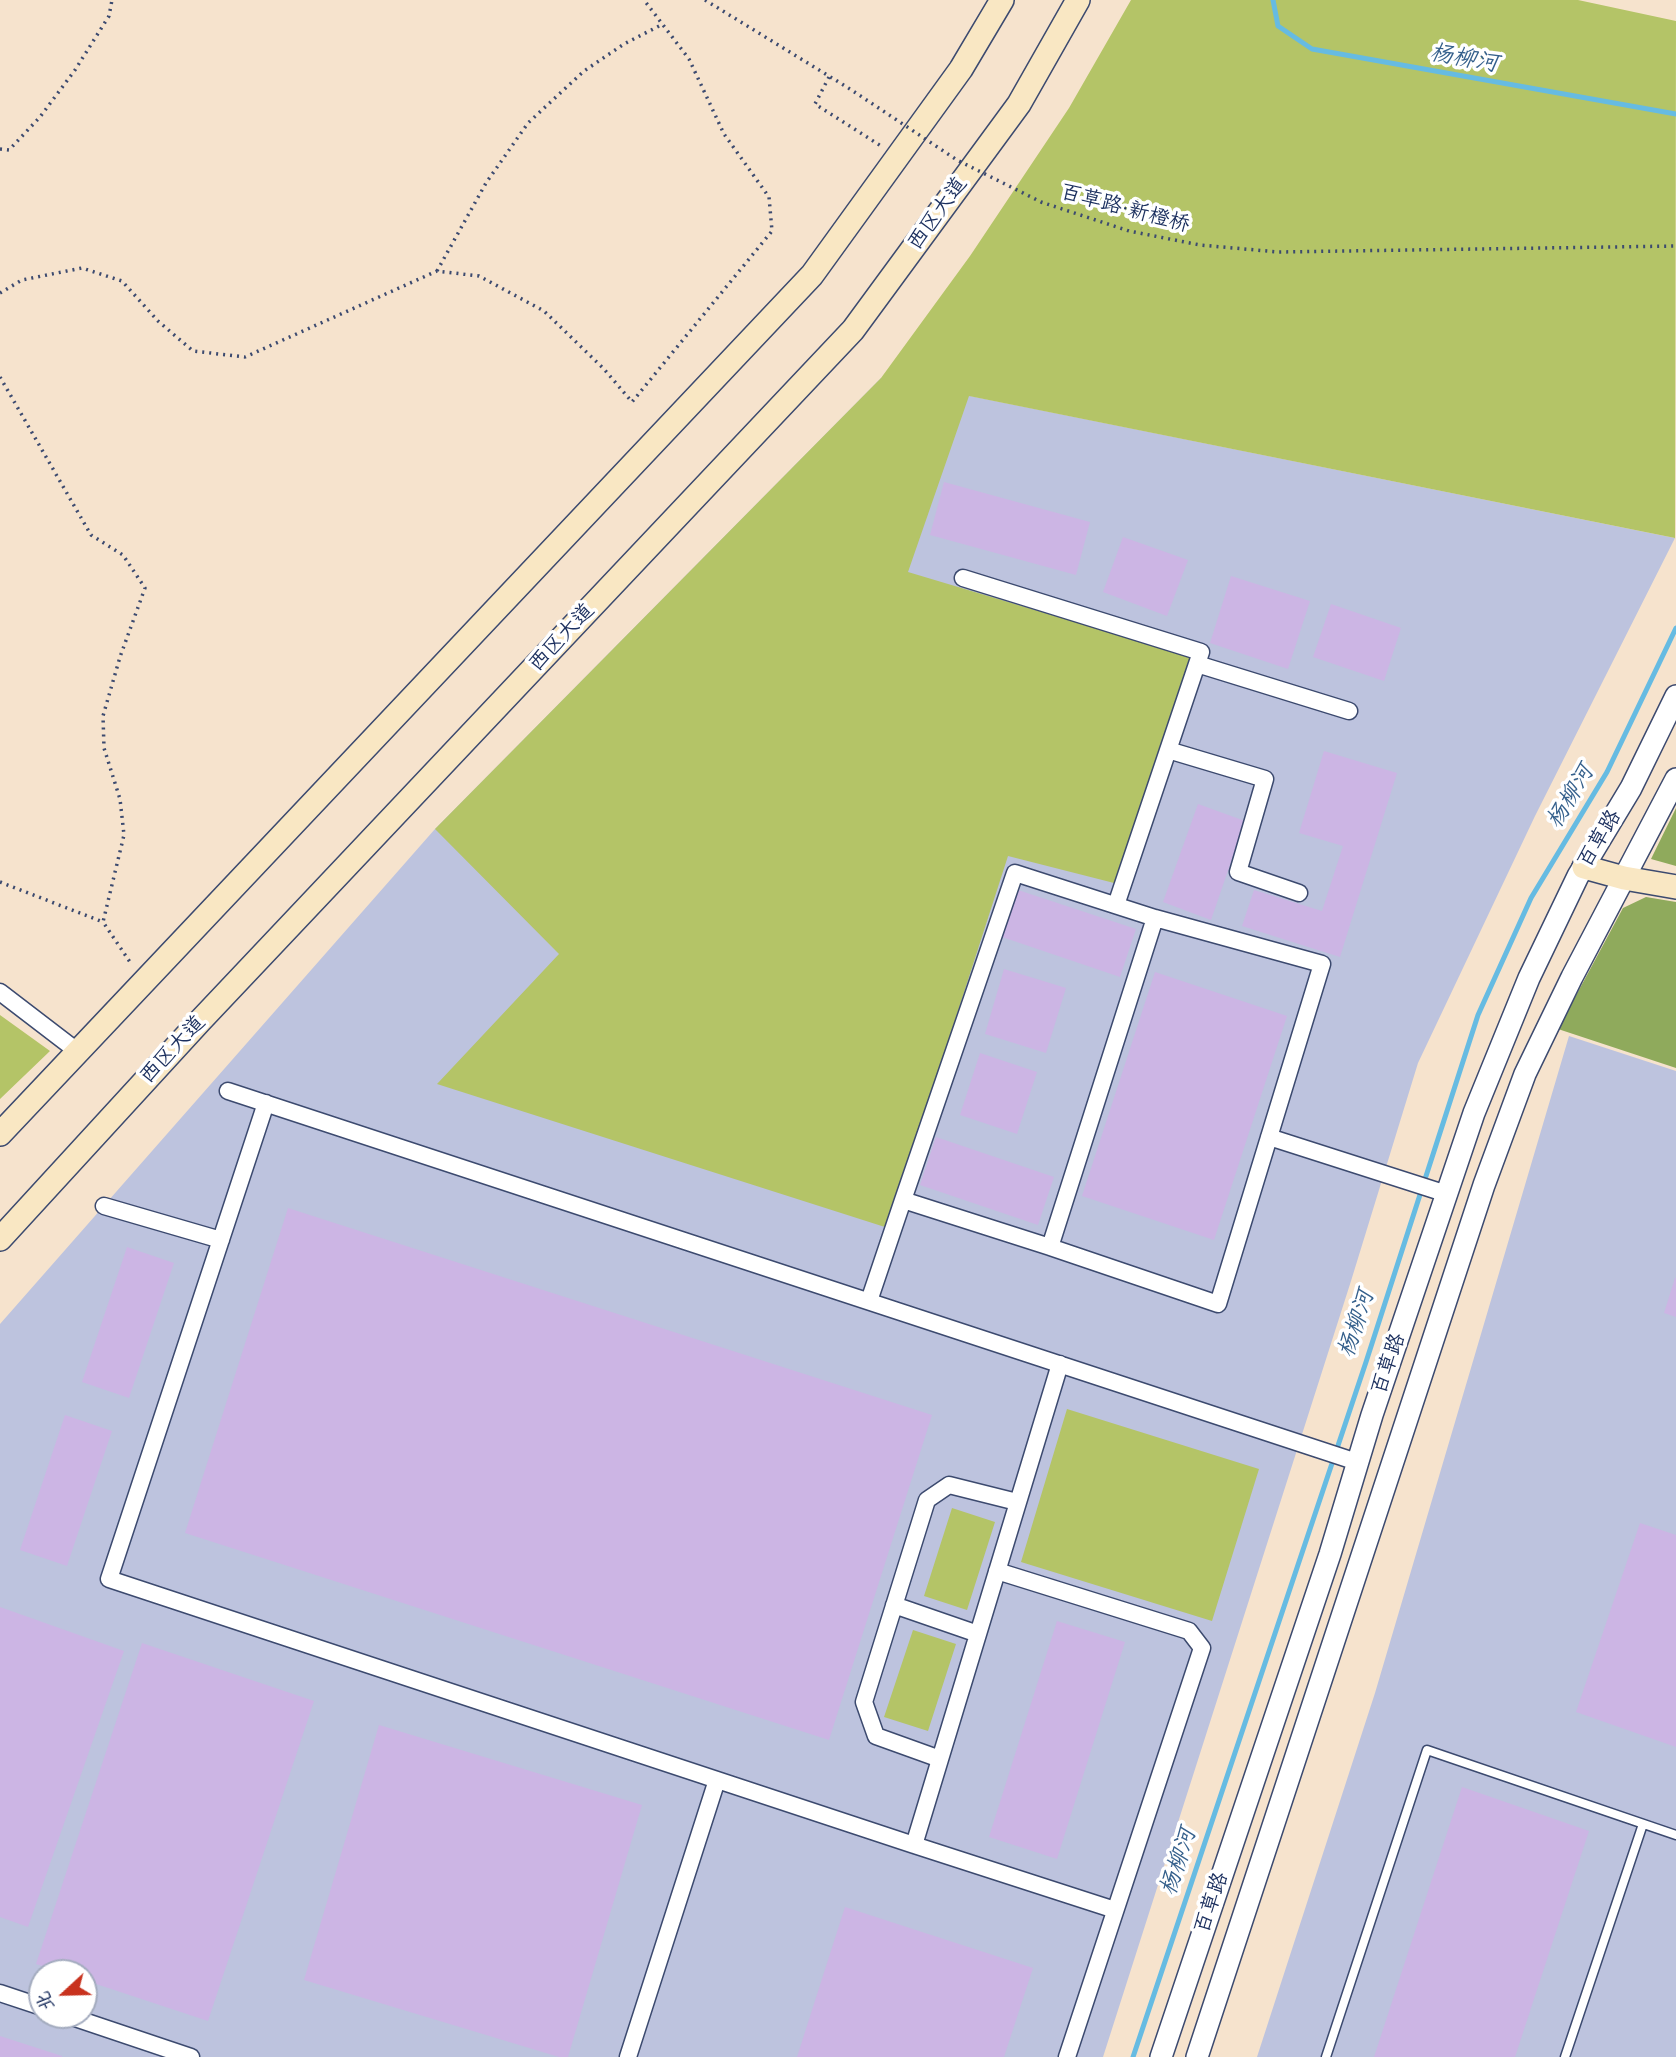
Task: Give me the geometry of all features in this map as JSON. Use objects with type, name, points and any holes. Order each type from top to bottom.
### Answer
[{"type":"main road","points":[[0,1134],[812,275],[961,69],[1002,0]]},
{"type":"main road","name":"西区大道","points":[[0,1239],[200,1021],[853,330],[1019,104],[1078,0]]},
{"type":"main road","points":[[1584,867],[1623,878],[1676,887]]},
{"type":"street","points":[[963,578],[1201,652],[1116,905]]},
{"type":"street","points":[[1197,664],[1349,711]]},
{"type":"street","name":"百草路","points":[[1161,2057],[1330,1554],[1350,1460],[1371,1415],[1439,1191],[1529,978],[1584,867],[1631,788],[1676,696]]},
{"type":"street","points":[[1168,750],[1265,779],[1238,872],[1299,893]]},
{"type":"street","name":"百草路","points":[[1197,2057],[1484,1185],[1525,1074],[1561,999],[1676,779]]},
{"type":"street","points":[[869,1301],[903,1200],[1015,873],[1155,918],[1322,964],[1218,1304],[903,1200]]},
{"type":"street","points":[[1050,1247],[1155,918]]},
{"type":"street","points":[[0,992],[78,1051]]},
{"type":"street","points":[[228,1091],[1350,1460]]},
{"type":"street","points":[[266,1103],[109,1578],[914,1846],[1115,1910]]},
{"type":"street","points":[[1269,1137],[1439,1191]]},
{"type":"street","points":[[104,1206],[221,1240]]},
{"type":"street","points":[[914,1846],[1060,1364]]},
{"type":"street","points":[[940,1759],[876,1736],[864,1702],[927,1500],[949,1485],[1017,1502]]},
{"type":"street","points":[[996,1572],[1189,1631],[1202,1647],[1067,2057]]},
{"type":"street","points":[[894,1605],[978,1634]]},
{"type":"street","points":[[628,2057],[716,1780]]},
{"type":"street","points":[[0,1993],[28,2002]]},
{"type":"street","points":[[98,2026],[191,2057]]},
{"type":"lane","points":[[1326,2057],[1427,1750],[1676,1835]]},
{"type":"lane","points":[[1565,2057],[1643,1824]]},
{"type":"path","points":[[0,149],[9,150],[47,108],[109,16],[112,0]]},
{"type":"path","points":[[0,293],[22,280],[82,268],[122,281],[158,321],[193,351],[244,357],[437,271],[479,276],[544,311],[604,369],[632,402],[772,232],[769,197],[724,134],[689,59],[644,0]]},
{"type":"path","name":"百草路·新橙桥","points":[[705,0],[957,160],[1041,202],[1129,231],[1200,246],[1278,253],[1676,246]]},
{"type":"path","points":[[437,271],[486,183],[528,123],[584,71],[624,44],[663,24]]},
{"type":"path","points":[[829,77],[815,104],[898,157]]},
{"type":"path","points":[[0,377],[92,535],[122,555],[145,587],[120,657],[103,716],[104,748],[120,799],[124,835],[103,922]]},
{"type":"path","points":[[0,882],[103,922],[143,981]]},
{"type":"shaded area","points":[[881,378],[1675,538],[1535,816],[1418,1063],[1103,2057],[0,2057],[0,1324],[435,829]]},
{"type":"shaded area","points":[[1569,1036],[1676,1071],[1676,2057],[1257,2057],[1375,1693]]},
{"type":"green space","points":[[1131,0],[1578,0],[1676,21],[1675,538],[969,396],[908,572],[1192,657],[1118,884],[1008,856],[888,1228],[437,1084],[559,954],[435,829],[881,378],[970,256],[1069,108]]},
{"type":"green space","points":[[1676,808],[1676,866],[1651,859]]},
{"type":"green space","points":[[1646,897],[1676,902],[1676,1068],[1558,1029],[1623,908]]},
{"type":"green space","points":[[0,1015],[50,1051],[0,1099]]},
{"type":"green space","points":[[1067,1409],[1259,1469],[1212,1621],[1021,1562]]},
{"type":"green space","points":[[952,1508],[995,1522],[967,1610],[924,1596]]},
{"type":"green space","points":[[913,1630],[956,1644],[928,1731],[884,1717]]},
{"type":"building","points":[[944,482],[1090,522],[1076,575],[930,535]]},
{"type":"building","points":[[1123,537],[1188,560],[1167,616],[1103,592]]},
{"type":"building","points":[[1231,576],[1310,601],[1288,669],[1210,643]]},
{"type":"building","points":[[1331,604],[1401,628],[1384,681],[1313,657]]},
{"type":"building","points":[[1324,751],[1397,773],[1340,957],[1242,926],[1254,890],[1322,911],[1343,846],[1299,833]]},
{"type":"building","points":[[1198,804],[1245,821],[1211,920],[1163,902]]},
{"type":"building","points":[[1018,890],[1136,929],[1120,977],[1002,937]]},
{"type":"building","points":[[1004,969],[1066,988],[1046,1053],[985,1034]]},
{"type":"building","points":[[1155,972],[1287,1016],[1214,1240],[1082,1196]]},
{"type":"building","points":[[980,1053],[1037,1072],[1017,1134],[960,1115]]},
{"type":"building","points":[[936,1137],[1054,1177],[1038,1225],[920,1185]]},
{"type":"building","points":[[288,1208],[932,1415],[829,1740],[185,1533]]},
{"type":"building","points":[[127,1247],[174,1263],[129,1398],[82,1382]]},
{"type":"building","points":[[1676,1278],[1676,1317],[1664,1313]]},
{"type":"building","points":[[65,1415],[112,1431],[67,1566],[20,1550]]},
{"type":"building","points":[[1640,1523],[1676,1535],[1676,1747],[1576,1712]]},
{"type":"building","points":[[0,1607],[124,1651],[28,1927],[0,1917]]},
{"type":"building","points":[[1057,1621],[1125,1642],[1057,1859],[989,1837]]},
{"type":"building","points":[[142,1643],[314,1701],[208,2021],[98,1985],[98,1959],[38,1959]]},
{"type":"building","points":[[379,1725],[642,1805],[568,2057],[559,2057],[304,1980]]},
{"type":"building","points":[[1462,1787],[1589,1831],[1515,2057],[1374,2057]]},
{"type":"building","points":[[845,1907],[1033,1968],[1004,2057],[797,2057]]},
{"type":"building","points":[[0,2036],[62,2056],[62,2057],[0,2057]]},
{"type":"waterway","name":"杨柳河","points":[[1273,0],[1278,26],[1312,49],[1676,114]]},
{"type":"waterway","name":"杨柳河","points":[[1133,2057],[1366,1362],[1478,1015],[1531,898],[1607,772],[1676,628]]}]
